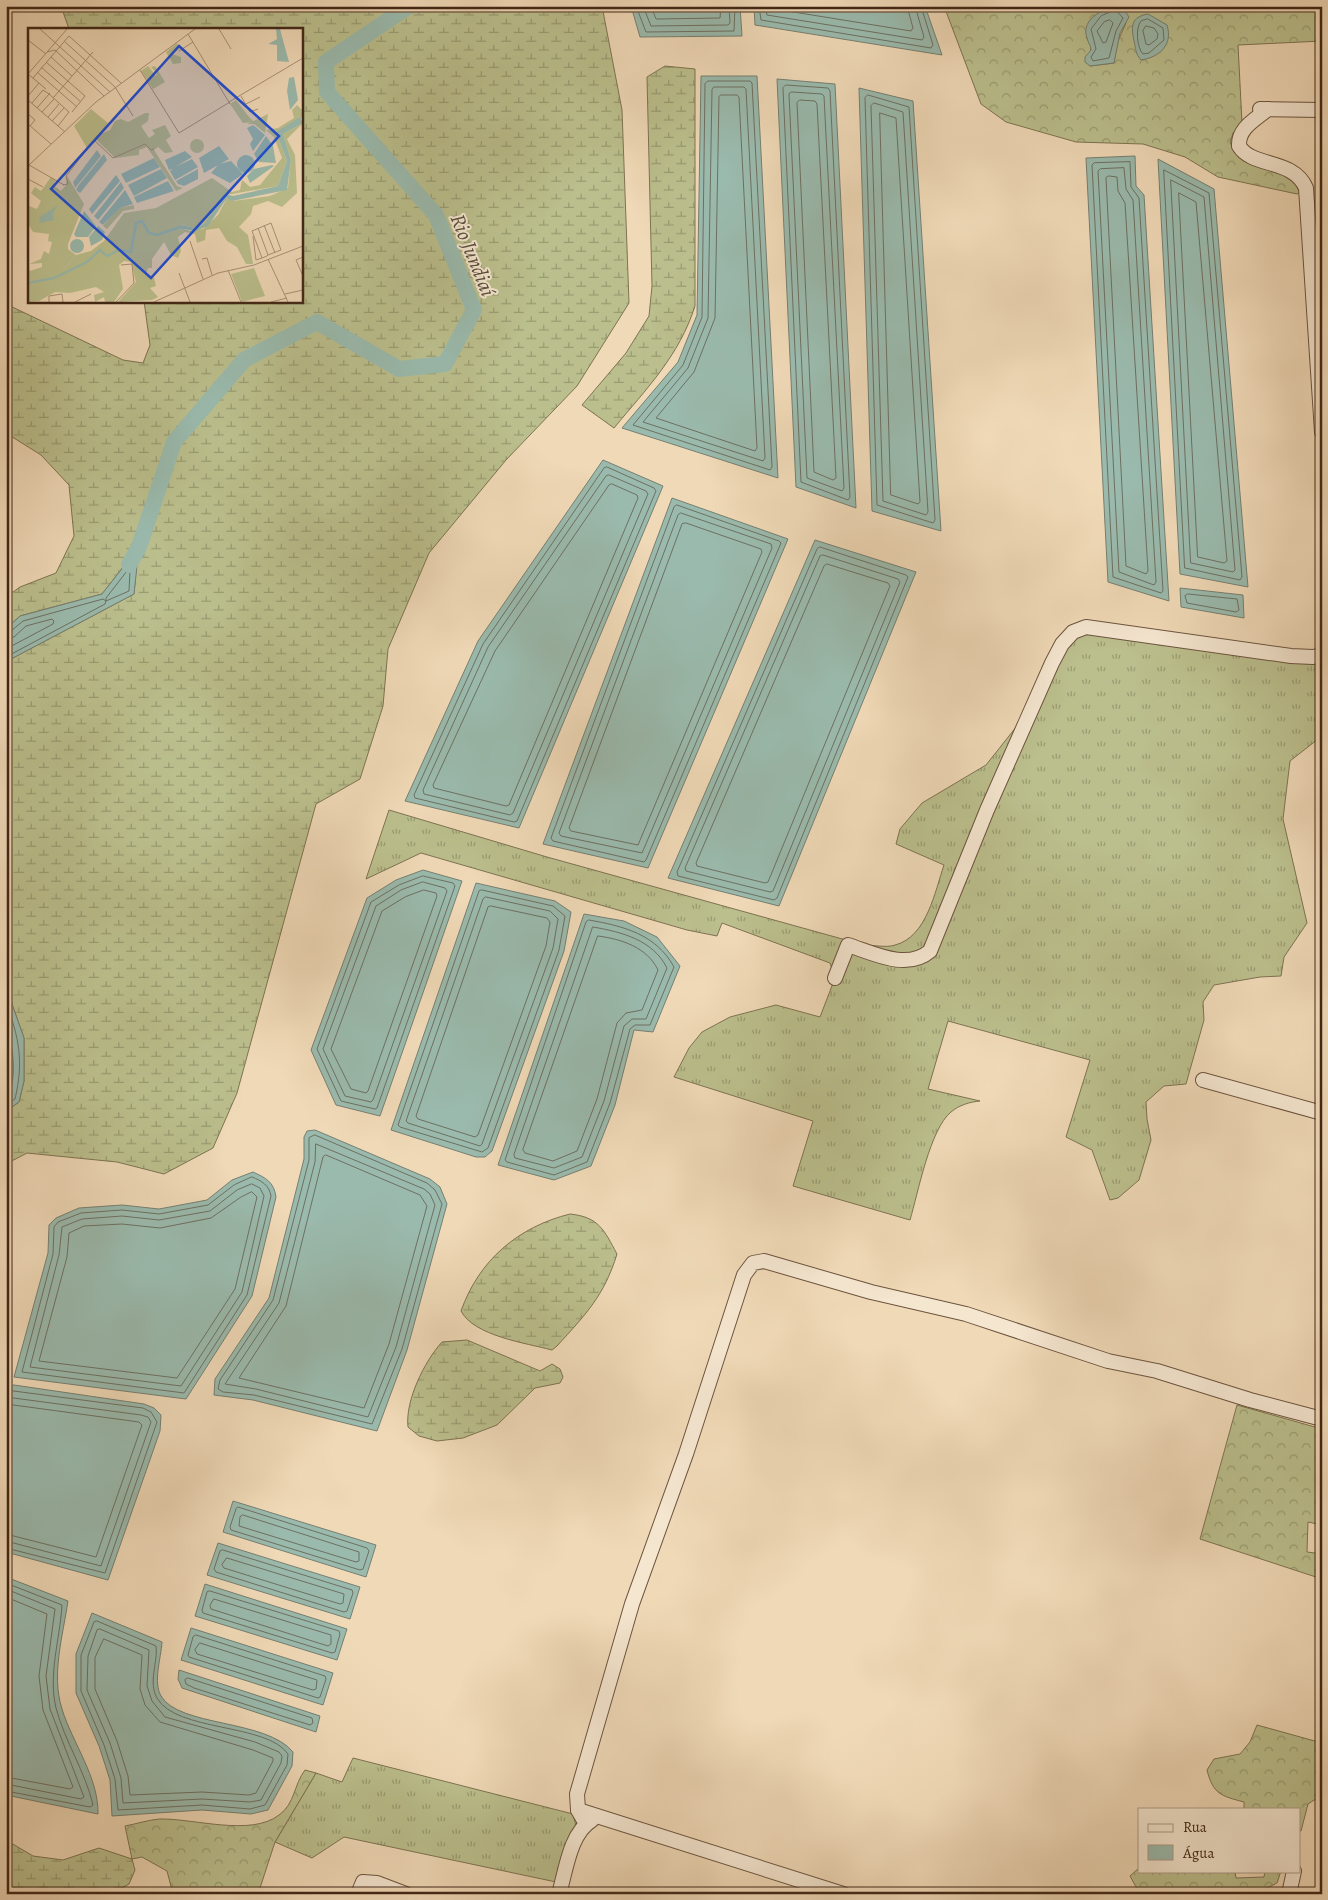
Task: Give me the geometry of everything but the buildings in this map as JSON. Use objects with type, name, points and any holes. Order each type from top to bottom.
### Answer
[{"type":"street","points":[[1322,110],[1263,109],[1243,129],[1239,136],[1239,146],[1248,155],[1293,172],[1303,181],[1306,188],[1322,432]]},
{"type":"street","points":[[835,978],[848,945],[899,960],[921,959],[930,951],[987,810],[1036,698],[1062,644],[1074,632],[1086,626],[1291,656],[1313,657],[1322,655]]},
{"type":"street","points":[[1203,1080],[1322,1113]]},
{"type":"street","points":[[842,1894],[591,1821],[578,1810],[577,1794],[632,1604],[686,1454],[744,1275],[753,1263],[764,1261],[871,1292],[966,1314],[1108,1361],[1157,1371],[1250,1400],[1322,1419]]},
{"type":"street","points":[[559,1894],[577,1836],[591,1821]]},
{"type":"street","points":[[1289,1894],[1294,1872]]},
{"type":"street","points":[[358,1894],[363,1882],[370,1881],[406,1894]]},
{"type":"green space","points":[[61,6],[602,6],[622,110],[629,303],[577,386],[506,460],[429,553],[388,649],[383,706],[360,779],[316,804],[237,1093],[213,1148],[164,1174],[117,1162],[27,1153],[6,1164],[6,1111],[19,1102],[24,1081],[24,1038],[6,987],[6,667],[11,659],[134,594],[138,548],[102,594],[20,616],[6,629],[6,597],[20,587],[56,573],[74,536],[69,485],[41,455],[6,433],[6,304],[123,360],[143,363],[150,345],[144,302],[302,302],[302,28],[69,28]]},
{"type":"green space","points":[[944,6],[1322,6],[1322,41],[1238,45],[1242,123],[1233,133],[1230,143],[1240,157],[1294,178],[1302,191],[1297,194],[1218,177],[1185,157],[1143,144],[1076,142],[1006,122],[981,104]],"holes":[[[1126,23],[1117,43],[1114,63],[1090,66],[1091,45],[1086,37]]]},
{"type":"green space","points":[[665,66],[695,69],[695,306],[680,341],[671,356],[650,385],[614,428],[582,405],[626,353],[649,316],[652,286],[647,77]]},
{"type":"green space","points":[[1073,632],[1322,655],[1322,736],[1290,761],[1283,819],[1307,923],[1284,957],[1281,976],[1260,977],[1214,985],[1203,1002],[1204,1020],[1186,1084],[1164,1086],[1146,1102],[1151,1140],[1139,1180],[1118,1198],[1110,1200],[1092,1150],[1066,1137],[1090,1060],[948,1021],[928,1089],[980,1101],[958,1107],[944,1120],[931,1147],[910,1220],[793,1186],[813,1121],[674,1077],[689,1048],[702,1032],[730,1017],[776,1005],[820,1017],[835,978],[830,963],[722,923],[717,936],[687,930],[421,853],[366,879],[389,810],[547,857],[864,945],[895,945],[915,933],[922,923],[933,900],[944,865],[896,844],[900,829],[922,803],[986,765],[1032,707]]},
{"type":"green space","points":[[570,1214],[588,1218],[600,1226],[617,1254],[606,1282],[593,1304],[557,1346],[552,1350],[515,1341],[477,1327],[468,1320],[461,1311],[478,1276],[490,1261],[517,1237],[534,1227]]},
{"type":"green space","points":[[467,1340],[540,1371],[552,1364],[560,1369],[563,1377],[560,1383],[535,1388],[497,1425],[463,1438],[437,1441],[419,1436],[408,1427],[410,1406],[417,1382],[435,1350],[442,1342]]},
{"type":"green space","points":[[1237,1405],[1322,1429],[1322,1525],[1308,1522],[1307,1552],[1322,1554],[1322,1579],[1200,1539]]},
{"type":"green space","points":[[1257,1725],[1322,1743],[1322,1795],[1308,1804],[1301,1831],[1300,1808],[1244,1808],[1244,1802],[1224,1796],[1212,1784],[1207,1770],[1214,1759],[1240,1754],[1250,1742]]},
{"type":"green space","points":[[353,1758],[573,1814],[576,1826],[556,1882],[344,1837],[312,1858],[275,1842],[316,1773],[342,1782]]},
{"type":"green space","points":[[305,1770],[316,1773],[275,1842],[258,1894],[173,1894],[167,1871],[142,1857],[132,1859],[125,1826],[159,1819],[238,1826],[253,1825],[267,1821],[279,1815],[288,1805]]},
{"type":"green space","points":[[6,1840],[33,1856],[63,1860],[99,1848],[132,1859],[135,1870],[129,1884],[111,1894],[16,1892],[6,1885]]},
{"type":"green space","points":[[1138,1869],[1138,1872],[1235,1872],[1236,1878],[1264,1877],[1265,1872],[1281,1872],[1277,1883],[1255,1894],[1140,1894],[1130,1876]]},
{"type":"water","points":[[631,6],[740,6],[742,36],[640,37]]},
{"type":"water","points":[[754,6],[925,6],[942,55],[755,25]]},
{"type":"water","points":[[1111,8],[1123,8],[1129,17],[1120,33],[1114,63],[1090,66],[1085,62],[1085,57],[1091,50],[1087,40],[1086,27],[1092,18]]},
{"type":"water","points":[[1148,14],[1167,25],[1168,38],[1159,53],[1141,60],[1136,51],[1133,23],[1138,17]]},
{"type":"water","points":[[701,76],[757,76],[778,478],[622,428],[678,362],[697,315]]},
{"type":"water","points":[[777,79],[835,84],[856,508],[796,487]]},
{"type":"water","points":[[859,88],[913,101],[941,531],[872,511]]},
{"type":"water","points":[[1135,156],[1136,186],[1144,195],[1169,601],[1108,582],[1086,158]]},
{"type":"water","points":[[1158,159],[1214,189],[1248,587],[1180,574]]},
{"type":"water","points":[[603,460],[663,486],[519,828],[405,801],[478,641]]},
{"type":"water","points":[[672,498],[788,539],[648,868],[543,844]]},
{"type":"water","points":[[815,540],[916,572],[779,906],[668,878]]},
{"type":"water","points":[[139,547],[134,594],[11,659],[6,667],[6,629],[20,616],[102,594]]},
{"type":"water","points":[[1180,588],[1243,595],[1244,618],[1181,607]]},
{"type":"water","points":[[423,870],[462,881],[380,1116],[336,1105],[311,1050],[367,898],[396,880]]},
{"type":"water","points":[[476,883],[555,901],[571,912],[564,951],[492,1151],[485,1157],[476,1157],[391,1130]]},
{"type":"water","points":[[584,914],[624,921],[657,937],[680,966],[653,1032],[634,1030],[615,1105],[591,1166],[554,1180],[498,1165]]},
{"type":"water","points":[[6,987],[24,1038],[24,1081],[19,1102],[6,1111]]},
{"type":"water","points":[[315,1130],[430,1179],[440,1187],[447,1204],[407,1350],[377,1431],[253,1400],[214,1395],[215,1379],[269,1298],[304,1159],[304,1137],[307,1131]]},
{"type":"water","points":[[253,1172],[269,1181],[276,1197],[252,1296],[186,1399],[14,1377],[48,1253],[49,1225],[56,1218],[79,1208],[122,1205],[159,1209],[207,1200],[232,1180]]},
{"type":"water","points":[[14,1385],[144,1404],[154,1408],[161,1415],[160,1431],[108,1580],[6,1552],[6,1386]]},
{"type":"water","points":[[233,1501],[376,1545],[366,1577],[223,1532]]},
{"type":"water","points":[[218,1543],[360,1587],[350,1619],[207,1575]]},
{"type":"water","points":[[6,1577],[68,1601],[59,1655],[59,1696],[66,1722],[90,1774],[97,1801],[98,1814],[6,1795]]},
{"type":"water","points":[[205,1584],[347,1629],[337,1660],[195,1616]]},
{"type":"water","points":[[92,1613],[162,1642],[158,1684],[161,1696],[171,1706],[204,1719],[264,1734],[280,1741],[293,1752],[292,1766],[268,1810],[251,1814],[202,1810],[112,1816],[110,1780],[99,1746],[76,1693],[76,1654]]},
{"type":"water","points":[[191,1628],[333,1673],[323,1705],[181,1660]]},
{"type":"water","points":[[179,1670],[320,1716],[316,1732],[182,1688],[178,1679]]},
{"type":"waterway","name":"Rio Jundiaí","points":[[129,565],[139,547],[174,442],[244,360],[317,322],[399,369],[445,364],[474,310],[436,215],[327,92],[326,62],[409,6]]}]
